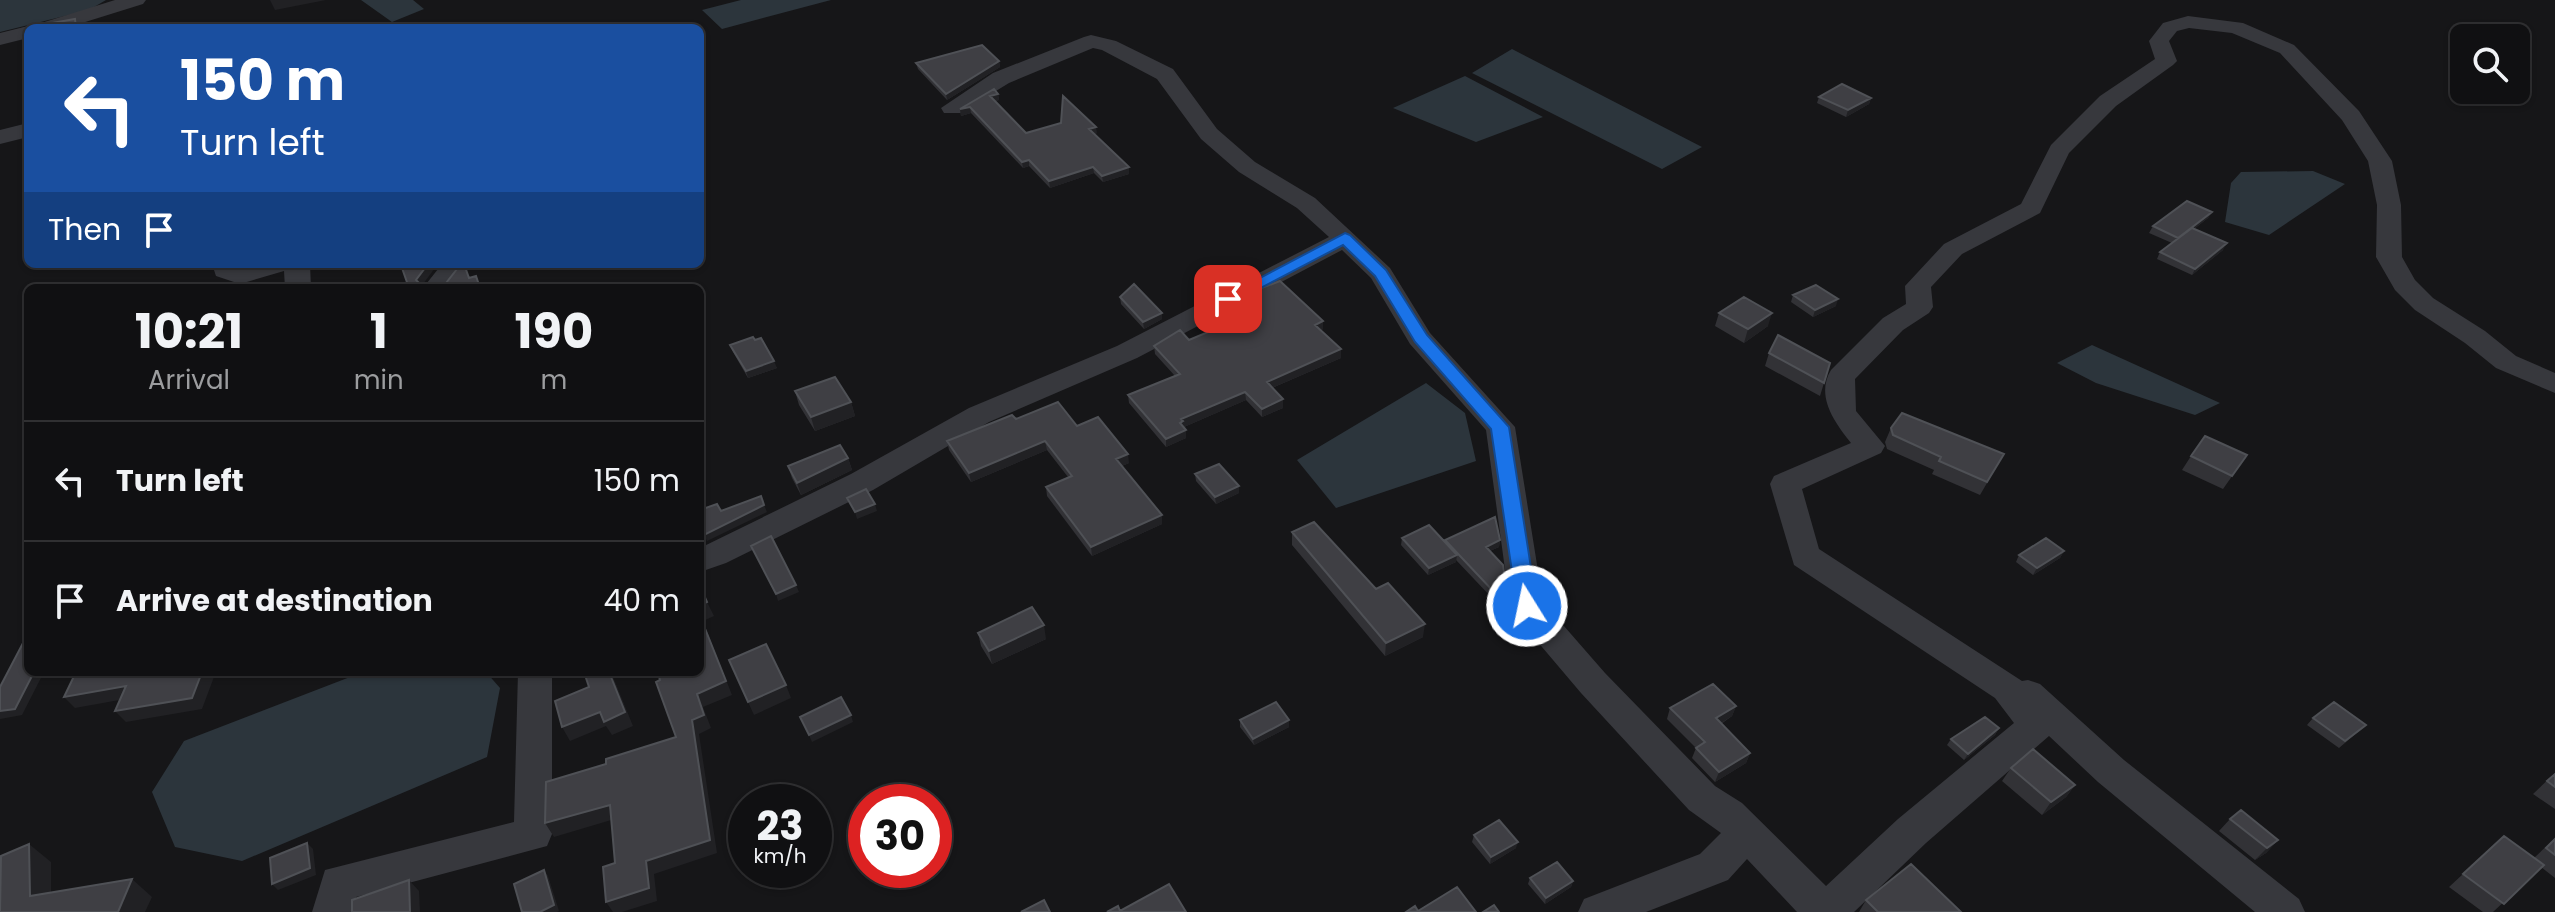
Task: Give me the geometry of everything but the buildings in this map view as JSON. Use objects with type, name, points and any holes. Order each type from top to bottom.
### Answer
[{"type":"street","points":[[58,24],[136,0]]},
{"type":"street","points":[[2285,912],[2111,771],[2033,695],[2007,688],[1805,556],[1785,484],[1870,446],[1842,413],[1841,377],[1893,324],[1920,307],[1918,286],[1953,249],[2031,208],[2059,150],[2108,101],[2166,61],[2159,41],[2170,27],[2188,22],[2236,27],[2287,49],[2351,116],[2380,161],[2389,205],[2389,257],[2404,284],[2424,304],[2475,337],[2506,362],[2555,384]]},
{"type":"street","points":[[0,39],[24,33]]},
{"type":"street","points":[[952,108],[1001,78],[1091,41],[1109,45],[1165,74],[1209,134],[1247,167],[1306,203],[1345,238],[1381,274],[1420,338],[1500,427],[1527,606],[1593,683],[1702,798],[1729,815],[1825,912],[1912,831],[2037,725],[2007,688]]},
{"type":"street","points":[[0,137],[24,131]]},
{"type":"street","points":[[704,559],[862,482],[979,415],[1127,352],[1345,238]]},
{"type":"street","points":[[225,268],[225,271],[240,276],[266,268]]},
{"type":"street","points":[[439,284],[452,268]]},
{"type":"street","points":[[332,912],[339,883],[533,834],[535,676]]},
{"type":"street","points":[[1598,912],[1714,867],[1746,833]]},
{"type":"shaded area","points":[[0,0],[106,0],[89,10],[0,32]]},
{"type":"shaded area","points":[[361,0],[413,0],[424,9],[392,22]]},
{"type":"shaded area","points":[[741,0],[831,0],[722,29],[702,10]]},
{"type":"shaded area","points":[[1512,49],[1702,147],[1662,169],[1472,73]]},
{"type":"shaded area","points":[[1465,76],[1543,117],[1476,142],[1393,108]]},
{"type":"shaded area","points":[[2313,171],[2345,184],[2269,235],[2225,222],[2231,183],[2241,172]]},
{"type":"shaded area","points":[[2092,345],[2220,403],[2195,415],[2096,383],[2057,363]]},
{"type":"shaded area","points":[[1426,383],[1465,413],[1476,461],[1336,508],[1297,460]]},
{"type":"shaded area","points":[[353,676],[490,676],[500,688],[487,757],[242,861],[175,847],[152,792],[184,741]]},
{"type":"route","points":[[1228,299],[1345,238],[1381,274],[1420,338],[1500,427],[1527,606]]}]
